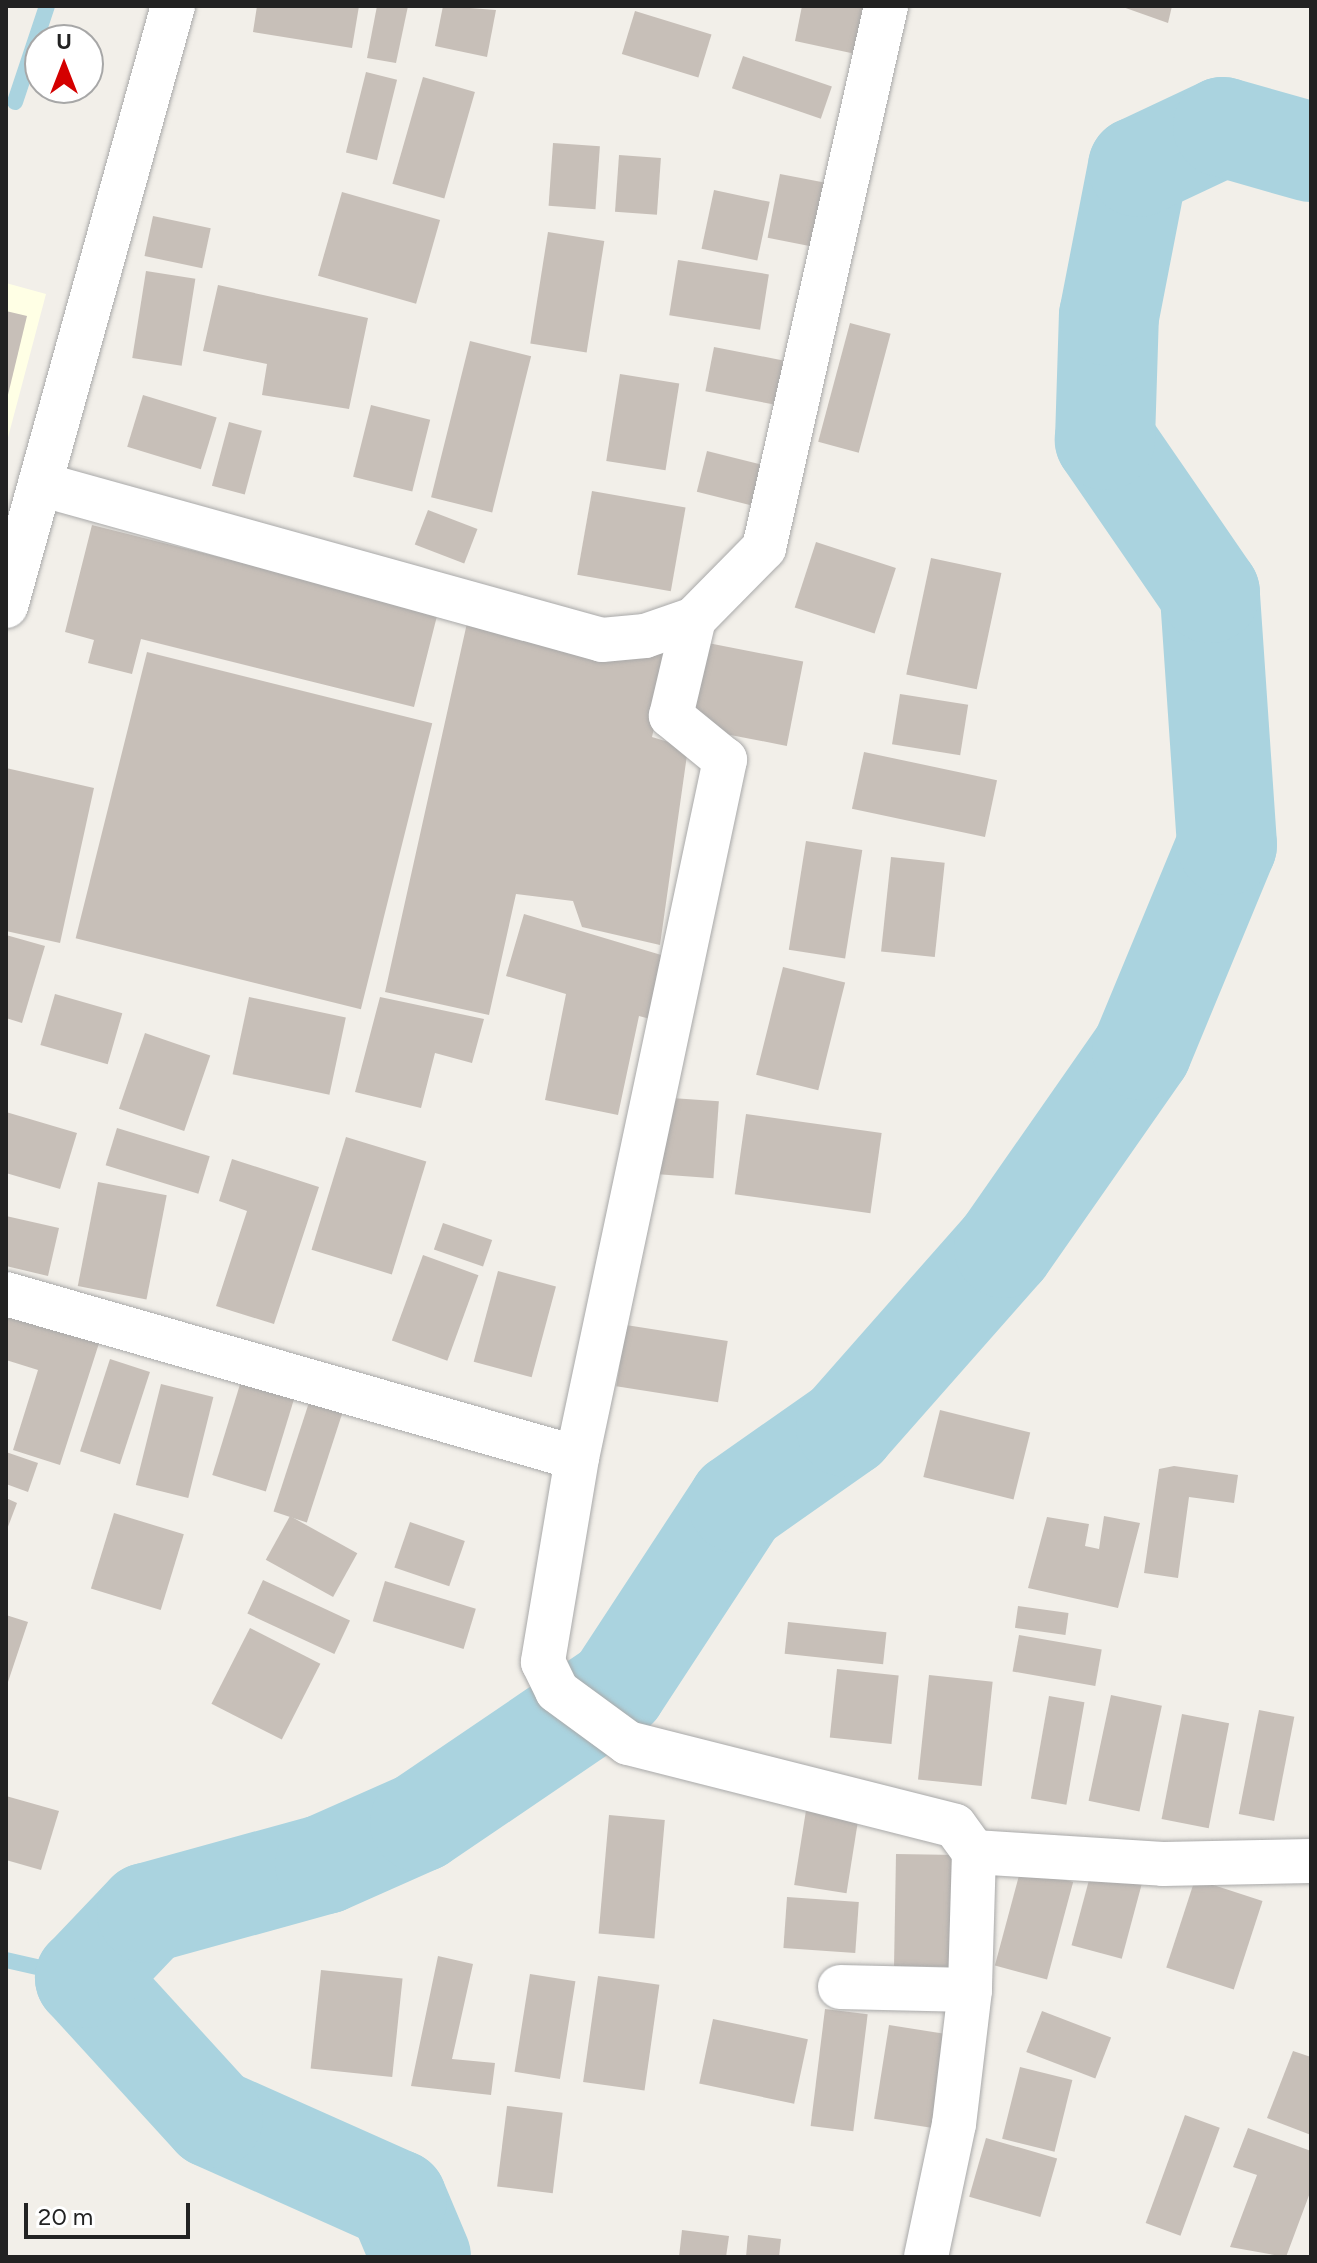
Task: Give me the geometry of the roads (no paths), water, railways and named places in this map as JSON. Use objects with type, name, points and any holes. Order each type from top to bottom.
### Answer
[{"type":"street","points":[[6,606],[173,6]]},
{"type":"street","points":[[40,484],[602,640],[645,636],[694,619],[764,548],[886,6]]},
{"type":"street","points":[[694,619],[671,716],[725,760],[577,1458],[543,1662],[557,1691],[602,1729],[628,1743],[955,1826],[974,1852],[970,1990],[954,2124],[926,2257]]},
{"type":"street","points":[[6,1294],[577,1458]]},
{"type":"street","points":[[974,1852],[1163,1864],[1311,1861]]},
{"type":"street","points":[[840,1987],[970,1990]]},
{"type":"waterway","points":[[15,102],[47,6]]},
{"type":"waterway","points":[[421,2257],[397,2200],[213,2118],[85,1978],[147,1913],[325,1864],[420,1822],[617,1688],[738,1503],[846,1427],[1004,1248],[1142,1050],[1227,845],[1210,593],[1105,440],[1109,316],[1138,167],[1223,127],[1311,152]]},
{"type":"waterway","points":[[6,1960],[85,1978]]}]
